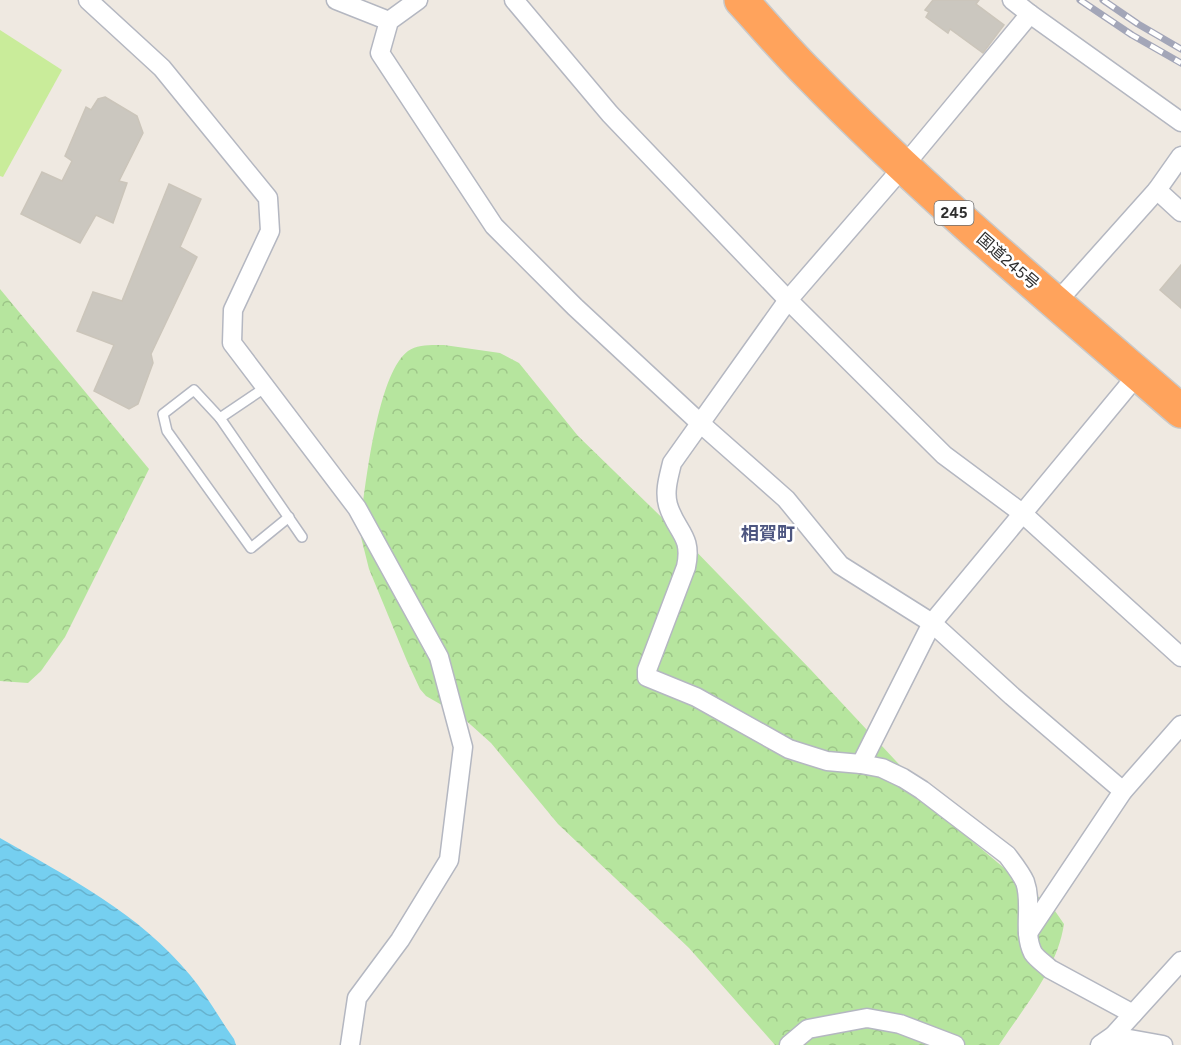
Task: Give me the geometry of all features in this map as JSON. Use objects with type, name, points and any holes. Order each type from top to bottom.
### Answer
[{"type":"highway","name":"国道245号","points":[[741,0],[808,74],[903,166],[1181,411]]},
{"type":"street","points":[[88,0],[162,68],[268,198],[270,231],[233,310],[232,343],[357,508],[439,657],[463,747],[449,860],[400,940],[357,998],[350,1045]]},
{"type":"street","points":[[336,0],[389,21]]},
{"type":"street","points":[[418,0],[389,21],[380,52],[494,226],[575,307],[786,499],[840,565],[932,623],[1012,696],[1123,791]]},
{"type":"street","points":[[514,0],[610,114],[788,300],[944,455],[1022,513],[1181,657]]},
{"type":"street","points":[[1012,0],[1181,122]]},
{"type":"street","points":[[1030,14],[788,300],[672,463],[666,488],[668,505],[689,551],[686,567],[647,670],[647,677],[696,697],[789,749],[827,761],[882,768],[922,790],[1007,855],[1025,883],[1029,910],[1028,933],[1033,953],[1050,969],[1133,1014]]},
{"type":"street","points":[[1056,303],[1157,190],[1181,156]]},
{"type":"street","points":[[1157,190],[1181,212]]},
{"type":"street","points":[[861,764],[932,623],[1138,374]]},
{"type":"street","points":[[1028,933],[1123,791],[1181,725]]},
{"type":"street","points":[[1107,1041],[1181,961]]},
{"type":"street","points":[[789,1045],[808,1029],[867,1018],[900,1024],[955,1045]]},
{"type":"street","points":[[1107,1041],[1163,1045]]},
{"type":"lane","points":[[220,418],[266,387]]},
{"type":"lane","points":[[289,517],[251,548],[167,431],[163,414],[194,390],[220,418],[289,517],[302,537]]},
{"type":"green space","points":[[0,30],[62,70],[3,177],[0,176]]},
{"type":"green space","points":[[0,289],[149,469],[65,637],[41,671],[28,683],[0,681]]},
{"type":"green space","points":[[444,345],[500,353],[519,363],[578,436],[687,542],[811,670],[965,835],[1055,911],[1064,924],[1054,957],[1038,988],[999,1045],[775,1045],[689,948],[558,824],[491,743],[461,716],[426,696],[420,689],[369,569],[361,537],[361,519],[375,429],[389,381],[398,363],[408,351],[421,346]]},
{"type":"water","points":[[0,838],[77,882],[148,933],[196,982],[236,1045],[0,1045]]},
{"type":"building","points":[[933,0],[979,0],[976,4],[1004,25],[983,53],[950,29],[948,33],[926,17],[929,12],[925,10]]},
{"type":"building","points":[[105,97],[137,116],[143,133],[119,181],[127,183],[113,223],[96,215],[80,243],[21,214],[42,172],[62,181],[72,161],[65,156],[86,107],[91,110],[98,99]]},
{"type":"building","points":[[169,184],[201,199],[180,247],[197,257],[151,354],[153,363],[138,404],[129,409],[94,391],[114,345],[77,331],[93,292],[122,301]]},
{"type":"building","points":[[1181,265],[1181,308],[1160,290]]},
{"type":"railway","points":[[1080,0],[1132,35],[1181,63]]},
{"type":"railway","points":[[1103,0],[1181,49]]},
{"type":"district","name":"相賀町","points":[[768,534]]}]
